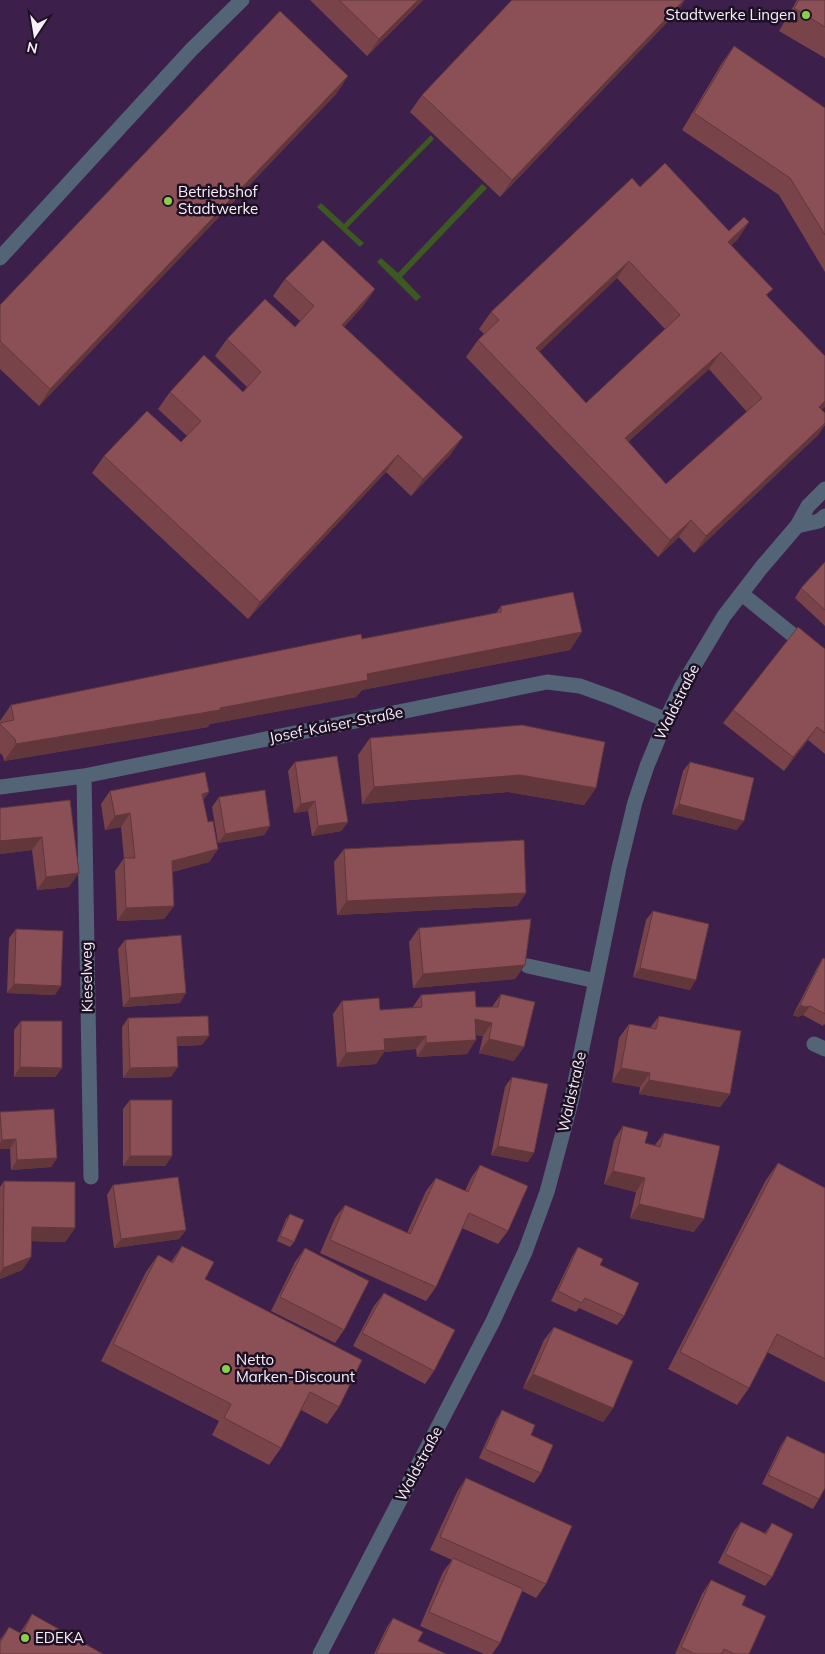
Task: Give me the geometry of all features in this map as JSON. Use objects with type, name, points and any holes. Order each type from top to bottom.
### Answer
[{"type":"street","points":[[0,258],[191,50],[242,0]]},
{"type":"street","name":"Waldstraße","points":[[320,1654],[493,1322],[526,1252],[547,1192],[571,1102],[619,868],[635,802],[666,720],[682,686],[724,616],[797,526],[808,506],[825,489]]},
{"type":"street","points":[[797,526],[819,521],[825,516]]},
{"type":"street","points":[[742,594],[825,661]]},
{"type":"street","name":"Josef-Kaiser-Straße","points":[[0,787],[84,776],[546,682],[580,686],[666,720]]},
{"type":"street","name":"Kieselweg","points":[[84,776],[91,1177]]},
{"type":"street","points":[[528,966],[596,981]]},
{"type":"green space","points":[[431,135],[434,139],[347,228],[364,243],[360,247],[317,207],[321,203],[344,224]]},
{"type":"green space","points":[[482,184],[487,188],[402,277],[421,297],[416,301],[377,262],[381,258],[398,273]]},
{"type":"building","points":[[339,0],[418,0],[379,39]]},
{"type":"building","points":[[512,0],[684,0],[512,180],[422,95]]},
{"type":"building","points":[[799,0],[825,0],[825,27],[794,8]]},
{"type":"building","name":"Betriebshof Stadtwerke","points":[[280,11],[348,76],[50,389],[0,341],[0,305]]},
{"type":"building","points":[[734,46],[825,108],[825,235],[790,178],[694,113]]},
{"type":"building","points":[[665,163],[729,231],[744,217],[749,222],[728,242],[773,289],[766,295],[825,356],[825,401],[819,407],[825,413],[825,423],[706,536],[691,520],[670,540],[478,340],[499,320],[491,312],[632,178],[640,187]],"holes":[[[629,261],[680,315],[586,403],[536,348]],[[721,352],[762,398],[666,484],[625,438]]]},
{"type":"building","points":[[323,240],[375,289],[342,325],[463,437],[423,479],[398,455],[260,602],[104,456],[147,411],[181,442],[201,421],[170,392],[204,355],[243,392],[261,372],[227,339],[265,299],[295,327],[314,306],[285,279]]},
{"type":"building","points":[[825,562],[825,610],[801,588]]},
{"type":"building","points":[[573,592],[582,632],[367,674],[368,680],[220,708],[220,710],[16,744],[15,739],[0,724],[14,720],[11,705],[361,634],[362,639],[501,612],[501,606]]},
{"type":"building","points":[[798,627],[825,649],[825,733],[817,727],[793,757],[733,710]]},
{"type":"building","points":[[522,725],[605,742],[596,788],[520,775],[374,787],[370,738]]},
{"type":"building","points":[[337,756],[348,822],[318,826],[315,801],[301,804],[295,762]]},
{"type":"building","points":[[690,762],[754,778],[744,821],[679,804]]},
{"type":"building","points":[[205,772],[209,792],[202,794],[208,822],[213,821],[218,849],[172,861],[174,906],[126,908],[124,858],[135,858],[130,813],[115,816],[110,791]]},
{"type":"building","points":[[265,790],[270,826],[225,834],[219,797]]},
{"type":"building","points":[[70,800],[79,873],[46,877],[42,837],[0,841],[0,808]]},
{"type":"building","points":[[524,840],[526,893],[347,901],[344,849]]},
{"type":"building","points":[[653,911],[709,924],[696,980],[640,968]]},
{"type":"building","points":[[531,919],[525,965],[423,974],[419,928]]},
{"type":"building","points":[[16,929],[63,931],[61,986],[14,984]]},
{"type":"building","points":[[181,935],[186,993],[130,998],[125,940]]},
{"type":"building","points":[[823,958],[825,959],[825,1014],[810,1006],[800,1005]]},
{"type":"building","points":[[475,991],[476,1007],[498,1007],[501,994],[535,1002],[524,1047],[489,1039],[492,1023],[475,1019],[476,1040],[426,1043],[426,1036],[384,1039],[385,1050],[346,1053],[342,1001],[379,998],[380,1010],[422,1007],[421,995]]},
{"type":"building","points":[[208,1016],[209,1036],[177,1037],[178,1067],[130,1068],[128,1018]]},
{"type":"building","points":[[659,1016],[741,1031],[730,1094],[649,1080],[650,1073],[621,1068],[629,1024],[656,1029]]},
{"type":"building","points":[[21,1021],[62,1021],[62,1068],[20,1067]]},
{"type":"building","points":[[512,1077],[548,1084],[534,1153],[498,1146]]},
{"type":"building","points":[[130,1100],[172,1100],[172,1156],[130,1156]]},
{"type":"building","points":[[54,1109],[57,1158],[17,1160],[16,1139],[2,1140],[0,1112]]},
{"type":"building","points":[[623,1126],[648,1132],[645,1143],[660,1147],[664,1133],[720,1146],[704,1219],[639,1204],[645,1178],[613,1171]]},
{"type":"building","points":[[778,1163],[825,1188],[825,1359],[777,1334],[749,1388],[680,1352]]},
{"type":"building","points":[[480,1165],[528,1186],[508,1231],[469,1213],[436,1287],[330,1240],[345,1205],[410,1234],[436,1178],[468,1192]]},
{"type":"building","points":[[178,1177],[186,1230],[121,1239],[113,1185]]},
{"type":"building","points":[[4,1181],[75,1182],[75,1228],[32,1227],[31,1257],[3,1268]]},
{"type":"building","points":[[290,1214],[304,1220],[294,1242],[280,1236]]},
{"type":"building","name":"Netto Marken-Discount","points":[[182,1246],[214,1262],[205,1279],[362,1360],[339,1407],[310,1392],[281,1448],[224,1418],[231,1404],[113,1344],[158,1255],[173,1263]]},
{"type":"building","points":[[578,1247],[603,1259],[600,1265],[639,1283],[624,1316],[585,1298],[582,1303],[558,1291]]},
{"type":"building","points":[[305,1248],[369,1281],[344,1330],[280,1297]]},
{"type":"building","points":[[384,1293],[455,1330],[434,1371],[362,1333]]},
{"type":"building","points":[[554,1327],[633,1361],[613,1408],[533,1374]]},
{"type":"building","points":[[502,1410],[535,1425],[531,1435],[553,1445],[541,1473],[485,1449]]},
{"type":"building","points":[[787,1436],[825,1454],[825,1488],[819,1499],[768,1475]]},
{"type":"building","points":[[466,1478],[572,1526],[546,1584],[440,1537]]},
{"type":"building","points":[[741,1522],[766,1534],[772,1523],[793,1534],[772,1577],[725,1554]]},
{"type":"building","points":[[453,1558],[523,1589],[500,1643],[429,1612]]},
{"type":"building","points":[[711,1580],[746,1596],[742,1605],[766,1616],[749,1654],[735,1654],[724,1649],[721,1654],[695,1654],[681,1647]]},
{"type":"building","points":[[32,1614],[103,1654],[0,1654],[0,1643],[9,1627],[22,1634]]},
{"type":"building","points":[[393,1618],[423,1632],[418,1641],[446,1654],[376,1654]]},
{"type":"place","name":"Stadtwerke Lingen","points":[[806,15]]},
{"type":"place","name":"Betriebshof Stadtwerke","points":[[168,201]]},
{"type":"place","name":"Netto Marken-Discount","points":[[226,1369]]},
{"type":"place","name":"EDEKA","points":[[25,1638]]}]
